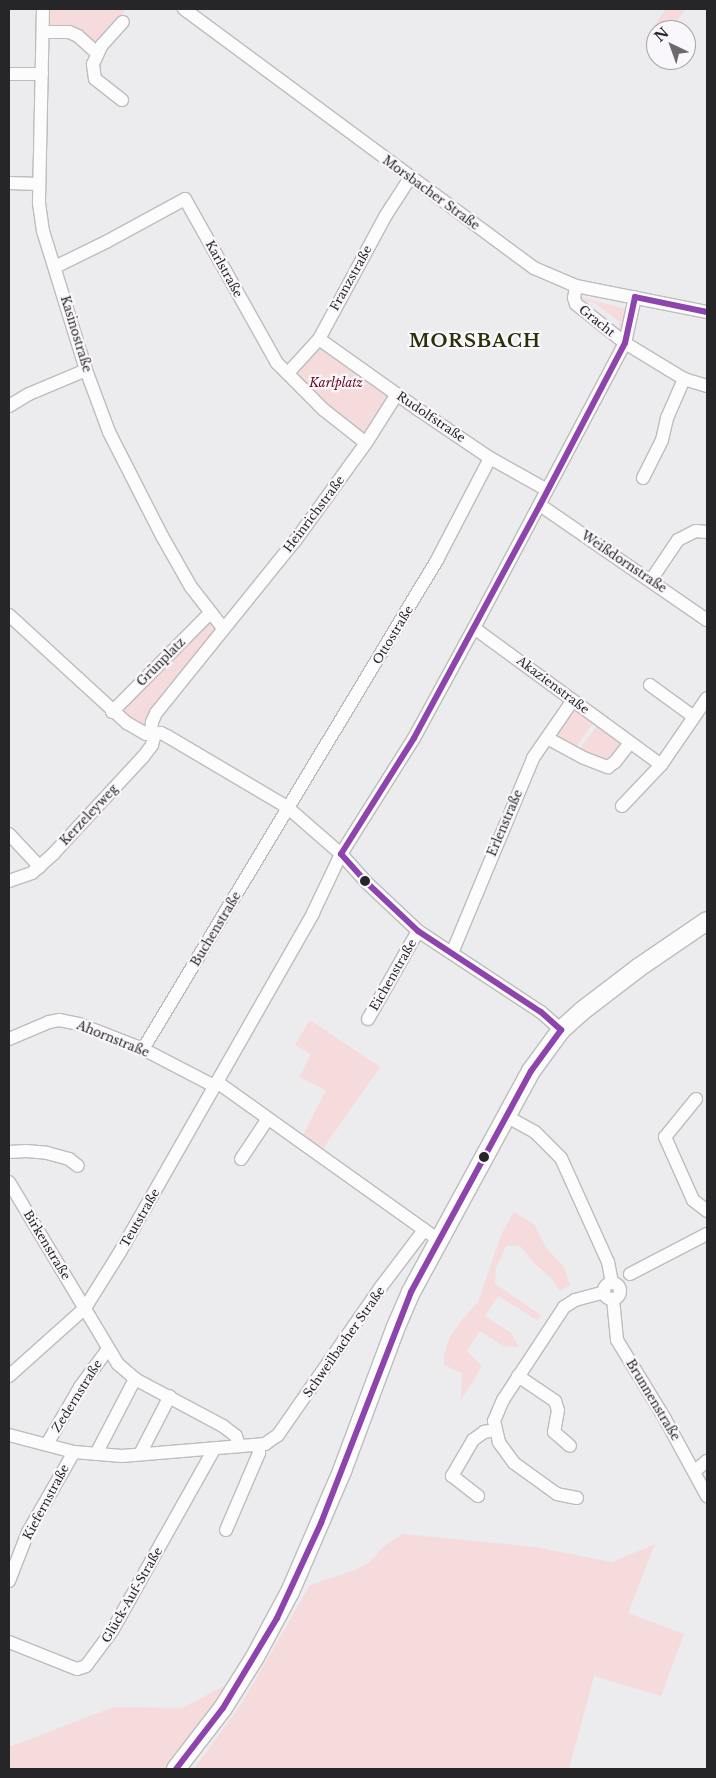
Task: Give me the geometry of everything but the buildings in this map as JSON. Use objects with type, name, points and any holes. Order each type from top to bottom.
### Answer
[{"type":"main road","points":[[176,1769],[223,1708],[255,1658],[290,1592],[342,1472],[395,1329],[411,1292],[540,1057],[561,1030],[582,1010],[638,968],[707,921]]},
{"type":"street","name":"Kasinostraße","points":[[43,9],[40,216],[86,370],[109,432],[132,482],[186,578],[210,613],[223,628]]},
{"type":"street","name":"Morsbacher Straße","points":[[184,9],[534,268],[576,286],[707,312]]},
{"type":"street","points":[[122,100],[95,79],[93,64],[97,53],[109,36],[123,22]]},
{"type":"street","points":[[44,32],[69,32],[78,36],[97,53]]},
{"type":"street","points":[[9,74],[42,74]]},
{"type":"street","name":"Franzstraße","points":[[288,374],[318,338],[386,215],[410,178]]},
{"type":"street","points":[[9,183],[39,184]]},
{"type":"street","name":"Karlstraße","points":[[55,267],[185,199],[266,347],[288,374],[324,410],[366,443]]},
{"type":"street","name":"Gracht","points":[[576,286],[574,298],[576,304],[625,343],[684,378],[707,386]]},
{"type":"street","name":"Teutstraße","points":[[9,1376],[85,1308],[120,1252],[314,913],[341,854],[414,738],[474,628],[625,343],[635,298]]},
{"type":"street","name":"Rudolfstraße","points":[[318,338],[490,458],[547,490]]},
{"type":"street","points":[[9,406],[29,394],[86,370]]},
{"type":"street","points":[[643,478],[662,440],[667,418],[684,378]]},
{"type":"street","name":"Heinrichstraße","points":[[223,628],[295,541],[366,443],[397,394]]},
{"type":"street","name":"Ottostraße","points":[[288,807],[438,560],[490,458]]},
{"type":"street","name":"Weißdornstraße","points":[[540,505],[707,620]]},
{"type":"street","points":[[651,580],[678,540],[696,531],[707,532]]},
{"type":"street","name":"Grünplatz","points":[[112,712],[210,613]]},
{"type":"street","points":[[9,616],[112,712],[146,734],[167,736],[288,807],[341,854],[365,881],[418,931],[541,1012],[561,1030]]},
{"type":"street","name":"Grünplatz","points":[[153,734],[152,722],[156,714],[223,628]]},
{"type":"street","name":"Akazienstraße","points":[[474,628],[661,765]]},
{"type":"street","points":[[650,685],[694,716]]},
{"type":"street","points":[[622,806],[661,765],[707,698]]},
{"type":"street","name":"Erlenstraße","points":[[452,953],[515,798],[534,758],[573,700]]},
{"type":"street","name":"Kerzeleyweg","points":[[9,881],[32,873],[40,867],[143,757],[152,745],[153,734]]},
{"type":"street","points":[[547,738],[584,758],[608,767],[616,762],[630,743]]},
{"type":"street","name":"Buchenstraße","points":[[143,1049],[288,807]]},
{"type":"street","points":[[9,834],[40,867]]},
{"type":"street","name":"Eichenstraße","points":[[368,1019],[418,931]]},
{"type":"street","name":"Ahornstraße","points":[[9,1039],[35,1026],[59,1020],[79,1024],[143,1049],[216,1084],[439,1240]]},
{"type":"street","points":[[696,1099],[664,1137],[693,1200],[707,1211]]},
{"type":"street","name":"Brunnenstraße","points":[[506,1116],[535,1132],[561,1158],[608,1262],[617,1340],[695,1471],[707,1496]]},
{"type":"street","points":[[241,1159],[267,1120]]},
{"type":"street","points":[[9,1152],[47,1153],[69,1158],[78,1166]]},
{"type":"street","name":"Birkenstraße","points":[[9,1182],[85,1308]]},
{"type":"street","name":"Schweilbacher Straße","points":[[258,1446],[272,1441],[278,1435],[380,1288],[424,1230]]},
{"type":"street","points":[[630,1274],[707,1234]]},
{"type":"street","points":[[577,1498],[557,1494],[514,1463],[505,1453],[495,1430],[496,1414],[518,1376],[564,1307],[575,1300],[610,1291]]},
{"type":"street","points":[[85,1308],[121,1368],[135,1379],[223,1426],[236,1436],[239,1446],[258,1446],[259,1453],[226,1530]]},
{"type":"street","name":"Zedernstraße","points":[[47,1444],[80,1388],[108,1349]]},
{"type":"street","points":[[518,1376],[555,1401],[558,1410],[554,1432],[570,1446]]},
{"type":"street","points":[[96,1454],[135,1379]]},
{"type":"street","points":[[140,1454],[170,1396]]},
{"type":"street","points":[[478,1496],[452,1476],[473,1440],[484,1432],[495,1430]]},
{"type":"street","name":"Zedernstraße","points":[[9,1435],[74,1452],[122,1456],[239,1446]]},
{"type":"street","name":"Glück-Auf-Straße","points":[[9,1642],[77,1669],[86,1666],[112,1631],[214,1449]]},
{"type":"street","name":"Kiefernstraße","points":[[9,1581],[28,1532],[74,1452]]},
{"type":"street","points":[[695,1471],[707,1460]]},
{"type":"green space","points":[[45,9],[124,9],[123,19],[96,47],[46,28]]},
{"type":"green space","points":[[666,9],[685,9],[678,20],[658,20]]},
{"type":"green space","points":[[581,297],[626,309],[621,330],[618,330],[620,322],[590,300],[587,308],[579,299]]},
{"type":"green space","name":"Karlplatz","points":[[320,342],[391,396],[365,433],[318,399],[293,374]]},
{"type":"green space","points":[[210,617],[220,628],[142,727],[117,711]]},
{"type":"green space","points":[[576,710],[594,722],[575,748],[557,737],[557,733],[572,712]]},
{"type":"green space","points":[[598,724],[625,743],[614,759],[606,762],[579,750]]},
{"type":"green space","points":[[310,1020],[380,1067],[322,1150],[302,1137],[326,1090],[299,1077],[311,1054],[295,1045]]},
{"type":"green space","points":[[514,1212],[534,1224],[547,1249],[564,1267],[570,1285],[560,1291],[552,1279],[534,1263],[520,1246],[506,1246],[496,1268],[495,1284],[541,1315],[537,1320],[498,1296],[485,1316],[511,1333],[519,1347],[503,1346],[480,1331],[467,1351],[482,1366],[461,1400],[462,1373],[444,1365],[444,1355],[449,1339],[460,1322],[478,1302],[502,1233]]},
{"type":"green space","points":[[403,1534],[535,1547],[612,1562],[655,1544],[628,1613],[684,1634],[661,1696],[594,1676],[569,1769],[194,1769],[242,1703],[310,1585],[355,1570],[371,1561],[383,1547]]},
{"type":"green space","points":[[232,1682],[169,1769],[9,1769],[9,1747],[114,1707],[182,1708]]},
{"type":"transit line","points":[[635,297],[707,312]]},
{"type":"transit line","points":[[341,854],[414,738],[540,505],[625,343],[635,297]]},
{"type":"transit line","points":[[341,854],[365,881],[418,931],[541,1012],[561,1030]]},
{"type":"transit line","points":[[176,1769],[223,1708],[277,1618],[321,1523],[411,1292],[531,1071],[561,1030]]},
{"type":"district","name":"MORSBACH","points":[[475,341]]}]
